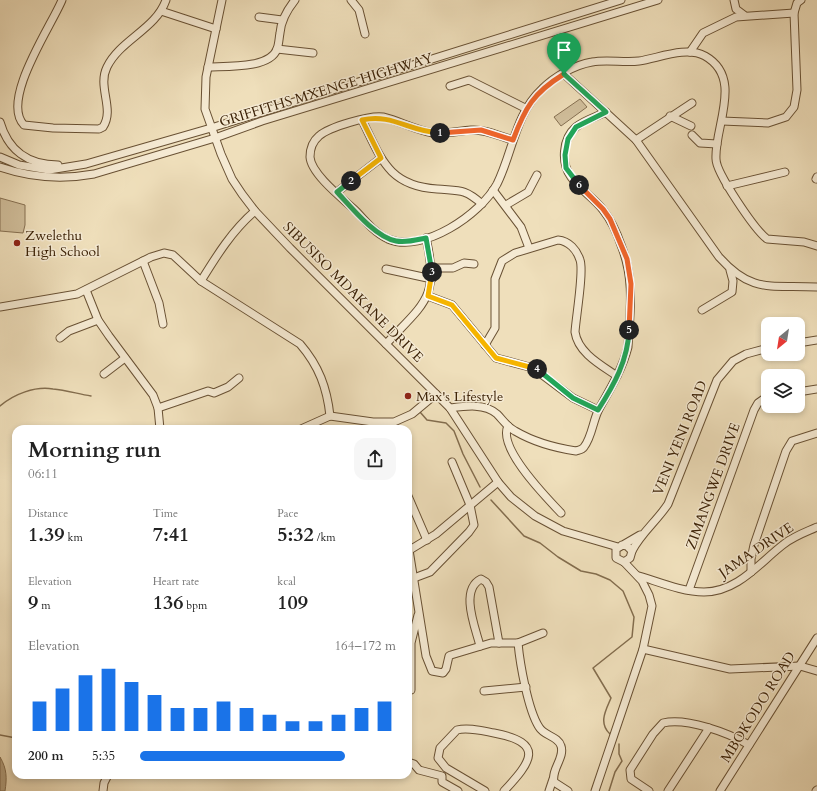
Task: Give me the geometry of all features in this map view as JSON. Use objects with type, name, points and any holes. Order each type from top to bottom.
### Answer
[{"type":"street","points":[[62,0],[26,65],[18,95],[19,118],[24,125],[53,128],[99,129],[103,127],[108,113],[103,79],[108,66],[117,53],[161,11],[166,0]]},
{"type":"street","name":"SIBUSISO MDAKANE DRIVE","points":[[222,0],[208,67],[205,109],[211,128],[232,179],[255,210],[450,408],[498,482],[511,497],[534,516],[563,531],[618,548]]},
{"type":"street","points":[[208,67],[262,62],[273,56],[277,49],[282,20],[288,8],[296,0]]},
{"type":"street","points":[[351,0],[359,10],[365,34]]},
{"type":"street","points":[[601,6],[607,0]]},
{"type":"street","name":"GRIFFITHS MXENGE HIGHWAY","points":[[0,157],[19,165],[49,170],[86,164],[211,128],[621,0]]},
{"type":"street","points":[[734,0],[736,9],[744,15]]},
{"type":"street","points":[[722,121],[768,123],[786,117],[794,107],[797,90],[794,12],[797,3],[801,0]]},
{"type":"street","name":"GRIFFITHS MXENGE HIGHWAY","points":[[0,167],[38,177],[76,178],[94,174],[215,138],[262,121],[653,1]]},
{"type":"street","points":[[161,11],[216,29]]},
{"type":"street","points":[[690,52],[704,33],[744,15],[794,12]]},
{"type":"street","points":[[259,17],[282,20]]},
{"type":"street","points":[[277,49],[313,53]]},
{"type":"street","points":[[513,140],[481,130],[435,133],[414,129],[382,117],[362,120],[326,131],[319,135],[312,145],[310,153],[313,168],[372,227],[387,238],[396,241],[409,242],[426,238],[453,227],[482,204],[493,190],[501,174],[526,108],[542,88],[564,74],[592,61],[627,62],[690,52],[706,56],[720,71],[725,85],[722,121],[717,144],[716,158],[717,165],[727,186],[756,228],[766,239],[804,242],[817,246]]},
{"type":"street","points":[[564,74],[636,140],[719,257],[730,270],[743,279],[767,287],[817,287]]},
{"type":"street","points":[[450,86],[469,80],[487,91],[526,108]]},
{"type":"street","points":[[636,140],[670,116],[692,103]]},
{"type":"street","points":[[450,408],[463,406],[487,408],[498,415],[508,426],[527,436],[563,448],[578,450],[586,444],[598,410],[614,385],[628,347],[630,272],[621,243],[610,219],[603,209],[572,178],[566,168],[565,147],[572,132],[582,123],[606,112]]},
{"type":"street","points":[[670,116],[691,126]]},
{"type":"street","points":[[362,120],[381,158],[393,174],[413,186],[463,190],[482,204]]},
{"type":"street","points":[[0,122],[7,140],[14,149],[30,161],[50,165],[86,164]]},
{"type":"street","points":[[692,135],[700,143],[717,144]]},
{"type":"street","points":[[337,192],[381,158]]},
{"type":"street","points":[[727,186],[785,172]]},
{"type":"street","points":[[506,205],[528,192],[537,175]]},
{"type":"street","points":[[493,190],[506,205],[521,227],[529,248]]},
{"type":"street","points":[[201,281],[232,234],[255,210]]},
{"type":"street","points":[[386,344],[428,296],[432,279],[432,268],[426,238]]},
{"type":"street","points":[[486,345],[495,328],[496,314],[494,287],[497,270],[502,261],[508,256],[529,248],[558,240],[568,243],[577,252],[580,260],[581,270],[575,328],[577,339],[586,353],[617,376]]},
{"type":"street","points":[[0,307],[77,294],[158,254],[169,254],[176,258],[201,281],[300,344],[309,356],[325,384],[330,416]]},
{"type":"street","points":[[143,261],[159,303],[162,324]]},
{"type":"street","points":[[432,268],[453,268],[464,263],[474,264]]},
{"type":"street","points":[[386,269],[432,279]]},
{"type":"street","points":[[702,310],[732,292],[733,281],[730,270]]},
{"type":"street","points":[[86,290],[98,320],[153,395],[158,408],[159,425]]},
{"type":"street","points":[[428,296],[452,305],[496,358],[533,368],[573,398],[598,410]]},
{"type":"street","points":[[60,338],[69,331],[98,320]]},
{"type":"street","points":[[805,342],[817,340]]},
{"type":"street","name":"VENI YENI ROAD","points":[[629,557],[642,534],[668,504],[717,380],[733,361],[746,354],[761,350]]},
{"type":"street","points":[[104,374],[125,358]]},
{"type":"street","points":[[158,408],[208,391],[214,393],[224,389],[239,378]]},
{"type":"street","points":[[805,391],[817,389]]},
{"type":"street","points":[[309,425],[330,416],[374,422],[394,422],[408,416],[436,394]]},
{"type":"street","name":"ZIMANGWE DRIVE","points":[[689,590],[754,410],[761,401]]},
{"type":"street","points":[[508,426],[506,433],[508,442],[523,471],[561,513]]},
{"type":"street","points":[[751,572],[751,559],[754,545],[786,451],[792,442],[817,433]]},
{"type":"street","points":[[414,578],[430,572],[471,530],[474,523],[470,505],[452,462]]},
{"type":"street","points":[[412,549],[427,540],[498,482]]},
{"type":"street","points":[[412,505],[427,540]]},
{"type":"street","name":"JAMA DRIVE","points":[[637,574],[689,590],[703,592],[715,591],[751,572],[789,540],[817,527]]},
{"type":"street","name":"VENI YENI ROAD","points":[[618,548],[642,534]]},
{"type":"street","points":[[596,791],[643,649],[652,606],[646,588],[629,557],[627,546],[618,548],[618,560],[629,557]]},
{"type":"street","points":[[412,569],[418,614],[428,664],[435,672],[443,673],[446,669],[449,656],[451,655],[499,642],[518,643],[543,633]]},
{"type":"street","points":[[480,646],[469,603],[474,585],[481,579],[486,582],[489,587],[499,642]]},
{"type":"street","points":[[412,639],[418,614]]},
{"type":"street","name":"MBOKODO ROAD","points":[[720,791],[817,638]]},
{"type":"street","points":[[518,643],[526,687],[538,726],[543,732],[559,741],[561,745],[561,754],[549,791]]},
{"type":"street","points":[[643,649],[730,669],[800,666],[817,671]]},
{"type":"street","points":[[484,691],[526,687]]},
{"type":"street","points":[[649,791],[636,783],[629,773],[660,725],[669,722],[708,728],[724,732],[749,745]]},
{"type":"street","points":[[668,791],[708,728]]},
{"type":"street","points":[[485,791],[446,768],[438,758],[440,748],[457,730],[467,729],[505,735],[520,740],[525,745],[529,752],[527,763],[504,791]]},
{"type":"street","points":[[412,763],[419,770],[442,776],[442,782],[458,791]]},
{"type":"street","points":[[103,791],[106,779]]},
{"type":"street","points":[[553,779],[557,785],[568,791]]},
{"type":"shaded area","points":[[580,99],[587,107],[561,126],[554,117]]},
{"type":"shaded area","points":[[0,198],[25,205],[25,225],[23,233],[0,231]]},
{"type":"shaded area","points":[[0,757],[6,774],[5,791],[0,791]]},
{"type":"waterway","points":[[0,406],[25,392],[46,388],[91,396]]},
{"type":"waterway","points":[[420,412],[427,420],[446,423],[454,431],[463,454],[480,487]]},
{"type":"waterway","points":[[491,500],[524,536],[540,543],[558,557],[581,571],[596,574],[610,580],[623,591],[634,617],[632,637],[593,668],[611,698],[604,716],[604,725],[610,734]]},
{"type":"waterway","points":[[0,735],[12,737]]},
{"type":"waterway","points":[[609,791],[615,772],[622,761],[619,754],[619,744]]},
{"type":"place","name":"Zwelethu High School","points":[[17,243]]},
{"type":"place","name":"Max's Lifestyle","points":[[408,396]]},
{"type":"route","points":[[564,74],[606,112],[582,123],[572,132],[565,147],[566,168],[572,178],[603,209],[610,219],[621,243],[630,272],[631,306],[626,357],[614,385],[598,410],[573,398],[539,371],[527,365],[496,358],[452,305],[428,296],[432,279],[432,269],[426,238],[409,242],[396,241],[387,238],[372,227],[337,192],[381,158],[362,120],[382,117],[414,129],[435,133],[481,130],[513,140],[526,108],[532,99],[542,88],[564,74]]}]
